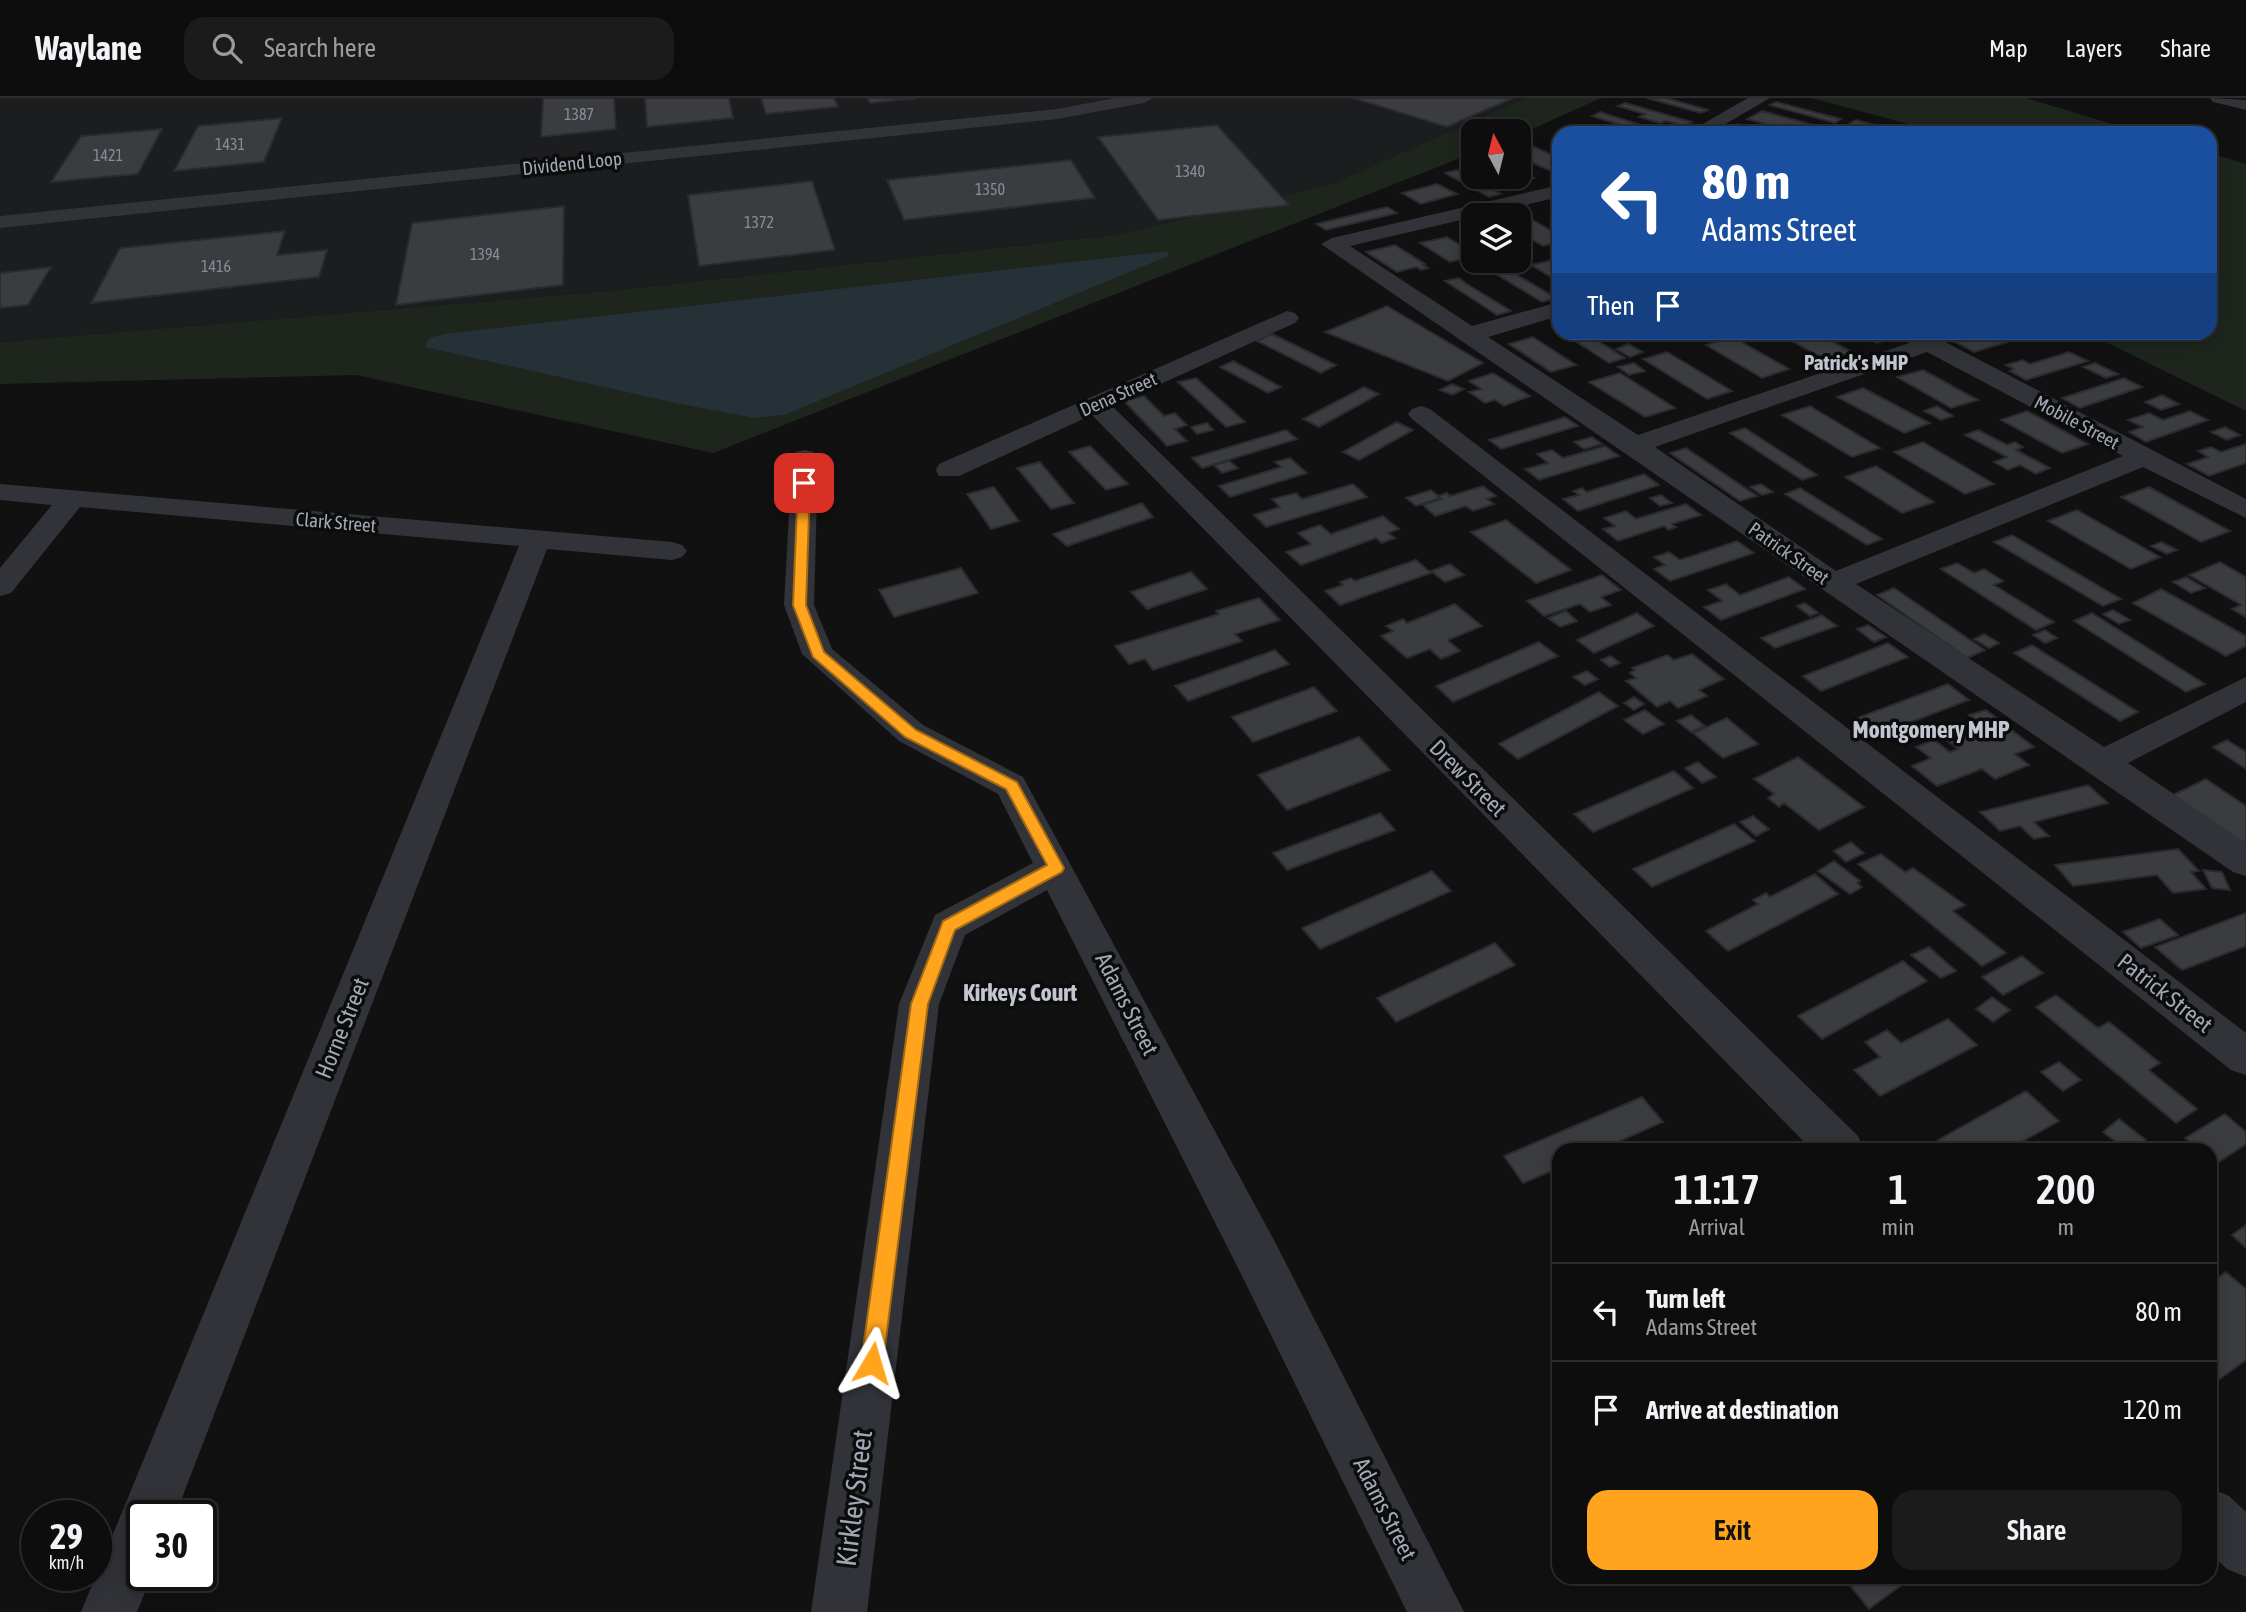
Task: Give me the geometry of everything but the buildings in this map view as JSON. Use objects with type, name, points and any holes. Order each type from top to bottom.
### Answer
[{"type":"street","name":"Dividend Loop","points":[[0,222],[1057,114],[1144,98]]},
{"type":"street","points":[[1709,126],[1761,98]]},
{"type":"street","points":[[2219,98],[2246,105]]},
{"type":"street","name":"Patrick Street","points":[[1552,193],[1332,244],[1635,445],[1833,583],[2102,762],[2246,862]]},
{"type":"street","points":[[1468,335],[1552,311]]},
{"type":"street","name":"Dena Street","points":[[949,470],[1287,318]]},
{"type":"street","points":[[1635,445],[1913,340]]},
{"type":"street","name":"Mobile Street","points":[[1922,340],[2246,510]]},
{"type":"street","name":"Drew Street","points":[[1096,404],[1835,1143]]},
{"type":"street","name":"Patrick Street","points":[[1420,414],[2246,1057]]},
{"type":"street","points":[[1833,583],[2144,457]]},
{"type":"street","name":"Adams Street","points":[[805,458],[799,605],[818,654],[911,733],[1011,786],[1258,1258],[1436,1612]]},
{"type":"street","name":"Clark Street","points":[[0,492],[672,551]]},
{"type":"street","points":[[0,587],[72,499]]},
{"type":"street","name":"Horne Street","points":[[154,1500],[536,540]]},
{"type":"street","points":[[2102,762],[2246,688]]},
{"type":"street","name":"Kirkley Street","points":[[839,1612],[919,1004],[948,926],[1056,868]]},
{"type":"street","points":[[2217,1522],[2246,1550]]},
{"type":"street","points":[[109,1612],[126,1570]]},
{"type":"shaded area","points":[[0,98],[1525,98],[1478,119],[1461,119],[1461,127],[1331,185],[1116,235],[619,290],[0,342]]},
{"type":"shaded area","points":[[1525,98],[1601,98],[1531,130],[1531,119],[1478,119]]},
{"type":"shaded area","points":[[1811,98],[2026,98],[2119,126],[1916,126]]},
{"type":"shaded area","points":[[1461,127],[1461,158],[713,453],[356,375],[0,384],[0,342],[619,290],[1115,235],[1330,185]]},
{"type":"shaded area","points":[[2217,155],[2246,164],[2246,411],[2101,340],[2217,340]]},
{"type":"shaded area","points":[[1169,251],[1168,256],[784,415],[755,418],[680,404],[425,347],[429,338],[445,334]]},
{"type":"district","name":"Patrick's MHP","points":[[1856,363]]},
{"type":"district","name":"Montgomery MHP","points":[[1931,730]]},
{"type":"district","name":"Kirkeys Court","points":[[1020,993]]},
{"type":"route","points":[[804,483],[799,605],[818,654],[911,733],[1011,786],[1056,868],[948,926],[919,1004],[872,1363]]}]
